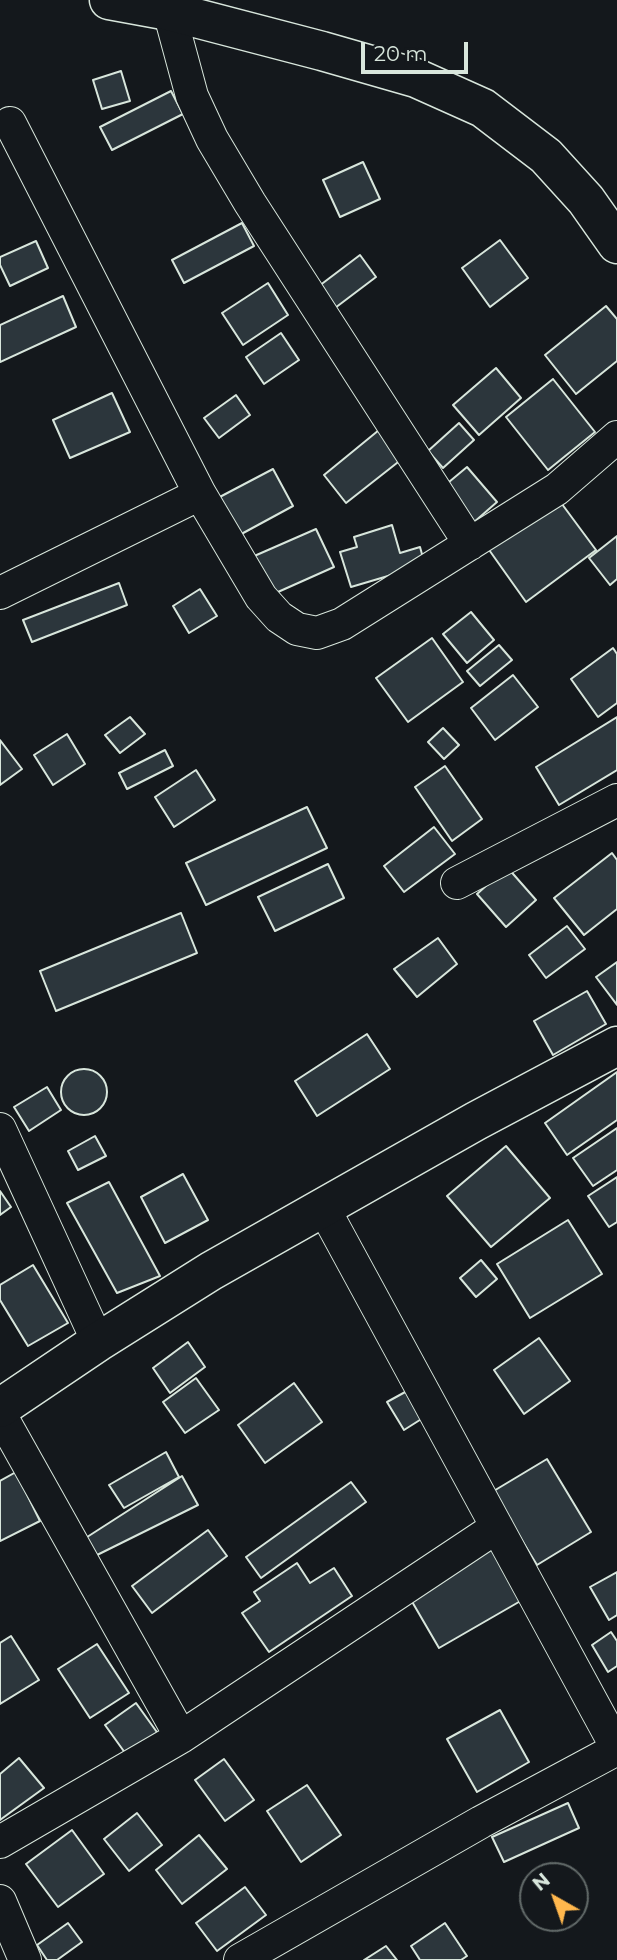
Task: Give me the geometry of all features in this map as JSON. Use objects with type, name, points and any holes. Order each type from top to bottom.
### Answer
[{"type":"main road","points":[[109,0],[169,11],[416,78],[483,108],[546,156],[586,200],[617,244]]},
{"type":"main road","points":[[0,1408],[211,1270],[617,1046]]},
{"type":"street","points":[[169,11],[192,96],[212,139],[470,544]]},
{"type":"street","points":[[10,123],[200,494],[261,597],[279,617],[297,629],[317,633],[342,624],[556,489],[617,437]]},
{"type":"street","points":[[0,593],[200,494]]},
{"type":"street","points":[[457,883],[617,800]]},
{"type":"street","points":[[0,1129],[98,1342]]},
{"type":"street","points":[[240,1960],[481,1822],[617,1748],[323,1207]]},
{"type":"street","points":[[0,1414],[181,1737]]},
{"type":"street","points":[[0,1842],[181,1737],[497,1527]]},
{"type":"street","points":[[0,1901],[25,1960]]},
{"type":"building","points":[[121,71],[130,101],[102,109],[93,80]]},
{"type":"building","points":[[171,91],[183,114],[112,150],[100,127]]},
{"type":"building","points":[[363,162],[380,199],[340,217],[323,180]]},
{"type":"building","points":[[242,223],[254,246],[184,283],[172,260]]},
{"type":"building","points":[[500,240],[528,278],[490,307],[462,268]]},
{"type":"building","points":[[36,241],[48,268],[10,286],[0,265],[0,257]]},
{"type":"building","points":[[360,255],[376,277],[335,308],[319,286]]},
{"type":"building","points":[[268,283],[288,315],[243,345],[222,313]]},
{"type":"building","points":[[63,296],[76,327],[0,362],[0,325]]},
{"type":"building","points":[[606,306],[617,319],[617,361],[576,394],[545,355]]},
{"type":"building","points":[[281,333],[299,360],[264,384],[246,357]]},
{"type":"building","points":[[496,368],[521,398],[479,435],[453,405]]},
{"type":"building","points":[[553,379],[595,432],[548,470],[506,417]]},
{"type":"building","points":[[112,393],[130,432],[70,458],[53,420]]},
{"type":"building","points":[[236,395],[250,415],[219,438],[204,418]]},
{"type":"building","points":[[459,423],[474,440],[443,468],[428,451]]},
{"type":"building","points":[[379,430],[402,459],[346,503],[324,475]]},
{"type":"building","points":[[467,467],[497,502],[473,523],[443,487]]},
{"type":"building","points":[[273,469],[293,506],[234,538],[214,500]]},
{"type":"building","points":[[556,496],[596,550],[526,602],[487,547]]},
{"type":"building","points":[[392,525],[400,553],[420,547],[425,565],[351,587],[340,552],[357,547],[354,537]]},
{"type":"building","points":[[316,529],[334,567],[269,596],[252,557]]},
{"type":"building","points":[[617,536],[617,579],[610,585],[589,558]]},
{"type":"building","points":[[119,583],[127,605],[32,642],[23,620]]},
{"type":"building","points":[[200,589],[217,616],[189,633],[173,606]]},
{"type":"building","points":[[471,612],[494,640],[467,663],[443,634]]},
{"type":"building","points":[[432,638],[463,682],[408,722],[376,678]]},
{"type":"building","points":[[499,645],[512,660],[480,686],[467,671]]},
{"type":"building","points":[[613,648],[617,654],[617,703],[598,717],[571,679]]},
{"type":"building","points":[[513,675],[538,707],[495,740],[471,708]]},
{"type":"building","points":[[130,717],[145,734],[120,753],[105,735]]},
{"type":"building","points":[[617,717],[617,770],[559,805],[536,767]]},
{"type":"building","points":[[443,728],[459,745],[444,759],[428,742]]},
{"type":"building","points":[[67,734],[85,764],[53,785],[34,755]]},
{"type":"building","points":[[0,740],[22,769],[0,785]]},
{"type":"building","points":[[165,750],[173,766],[127,789],[119,773]]},
{"type":"building","points":[[445,766],[482,819],[452,841],[415,787]]},
{"type":"building","points":[[196,770],[215,800],[174,827],[155,797]]},
{"type":"building","points":[[307,807],[327,848],[206,905],[186,863]]},
{"type":"building","points":[[434,827],[455,854],[404,892],[384,866]]},
{"type":"building","points":[[612,853],[617,860],[617,909],[584,935],[554,898]]},
{"type":"building","points":[[328,864],[344,898],[275,931],[258,897]]},
{"type":"building","points":[[507,867],[536,900],[506,927],[477,894]]},
{"type":"building","points":[[181,913],[197,953],[56,1011],[40,971]]},
{"type":"building","points":[[567,926],[585,949],[546,978],[529,955]]},
{"type":"building","points":[[438,938],[457,964],[417,997],[394,969]]},
{"type":"building","points":[[617,962],[617,1005],[596,977]]},
{"type":"building","points":[[587,991],[606,1024],[553,1055],[534,1021]]},
{"type":"building","points":[[367,1034],[390,1069],[317,1116],[295,1081]]},
{"type":"building","points":[[84,1069],[100,1076],[107,1092],[100,1108],[84,1115],[68,1108],[61,1092],[68,1076]]},
{"type":"building","points":[[617,1072],[617,1120],[567,1155],[545,1123]]},
{"type":"building","points":[[47,1087],[61,1110],[29,1131],[14,1107]]},
{"type":"building","points":[[617,1128],[617,1170],[593,1186],[573,1158]]},
{"type":"building","points":[[95,1136],[106,1156],[78,1170],[68,1151]]},
{"type":"building","points":[[506,1146],[550,1198],[491,1247],[447,1196]]},
{"type":"building","points":[[183,1174],[208,1220],[165,1243],[141,1197]]},
{"type":"building","points":[[617,1177],[617,1222],[609,1227],[588,1196]]},
{"type":"building","points":[[109,1182],[160,1276],[117,1293],[67,1203]]},
{"type":"building","points":[[0,1191],[11,1207],[0,1215]]},
{"type":"building","points":[[568,1220],[602,1274],[530,1318],[497,1264]]},
{"type":"building","points":[[481,1260],[497,1279],[476,1297],[460,1278]]},
{"type":"building","points":[[33,1265],[68,1323],[28,1346],[0,1300],[0,1285]]},
{"type":"building","points":[[539,1338],[570,1381],[524,1414],[494,1370]]},
{"type":"building","points":[[188,1342],[205,1367],[170,1393],[153,1368]]},
{"type":"building","points":[[196,1378],[219,1410],[185,1433],[163,1402]]},
{"type":"building","points":[[294,1383],[322,1422],[265,1463],[238,1425]]},
{"type":"building","points":[[407,1391],[423,1418],[404,1430],[387,1402]]},
{"type":"building","points":[[166,1452],[179,1477],[124,1508],[109,1485]]},
{"type":"building","points":[[547,1459],[591,1532],[537,1565],[492,1492]]},
{"type":"building","points":[[16,1472],[40,1521],[0,1541],[0,1481]]},
{"type":"building","points":[[182,1476],[198,1505],[91,1558],[84,1539]]},
{"type":"building","points":[[351,1482],[366,1502],[261,1578],[246,1557]]},
{"type":"building","points":[[208,1530],[227,1556],[152,1613],[132,1586]]},
{"type":"building","points":[[493,1544],[524,1599],[439,1648],[407,1593]]},
{"type":"building","points":[[297,1563],[310,1583],[334,1568],[352,1596],[269,1652],[242,1613],[260,1601],[254,1592]]},
{"type":"building","points":[[617,1572],[617,1615],[609,1620],[590,1587]]},
{"type":"building","points":[[611,1632],[617,1641],[617,1666],[608,1672],[592,1645]]},
{"type":"building","points":[[11,1636],[39,1680],[0,1704],[0,1643]]},
{"type":"building","points":[[97,1644],[129,1693],[90,1718],[58,1669]]},
{"type":"building","points":[[136,1703],[159,1735],[128,1757],[105,1725]]},
{"type":"building","points":[[500,1710],[529,1762],[477,1792],[447,1739]]},
{"type":"building","points":[[19,1758],[44,1788],[0,1820],[0,1774]]},
{"type":"building","points":[[224,1759],[254,1800],[225,1821],[195,1780]]},
{"type":"building","points":[[307,1785],[341,1835],[301,1862],[267,1811]]},
{"type":"building","points":[[568,1803],[579,1828],[504,1862],[492,1837]]},
{"type":"building","points":[[137,1813],[162,1845],[129,1871],[104,1839]]},
{"type":"building","points":[[72,1830],[104,1874],[58,1907],[26,1864]]},
{"type":"building","points":[[199,1835],[227,1869],[182,1904],[156,1870]]},
{"type":"building","points":[[245,1887],[266,1915],[217,1951],[196,1923]]},
{"type":"building","points":[[68,1923],[82,1942],[57,1960],[47,1960],[37,1945]]},
{"type":"building","points":[[445,1923],[467,1956],[461,1960],[420,1960],[411,1946]]},
{"type":"building","points":[[386,1946],[397,1960],[364,1960]]}]
